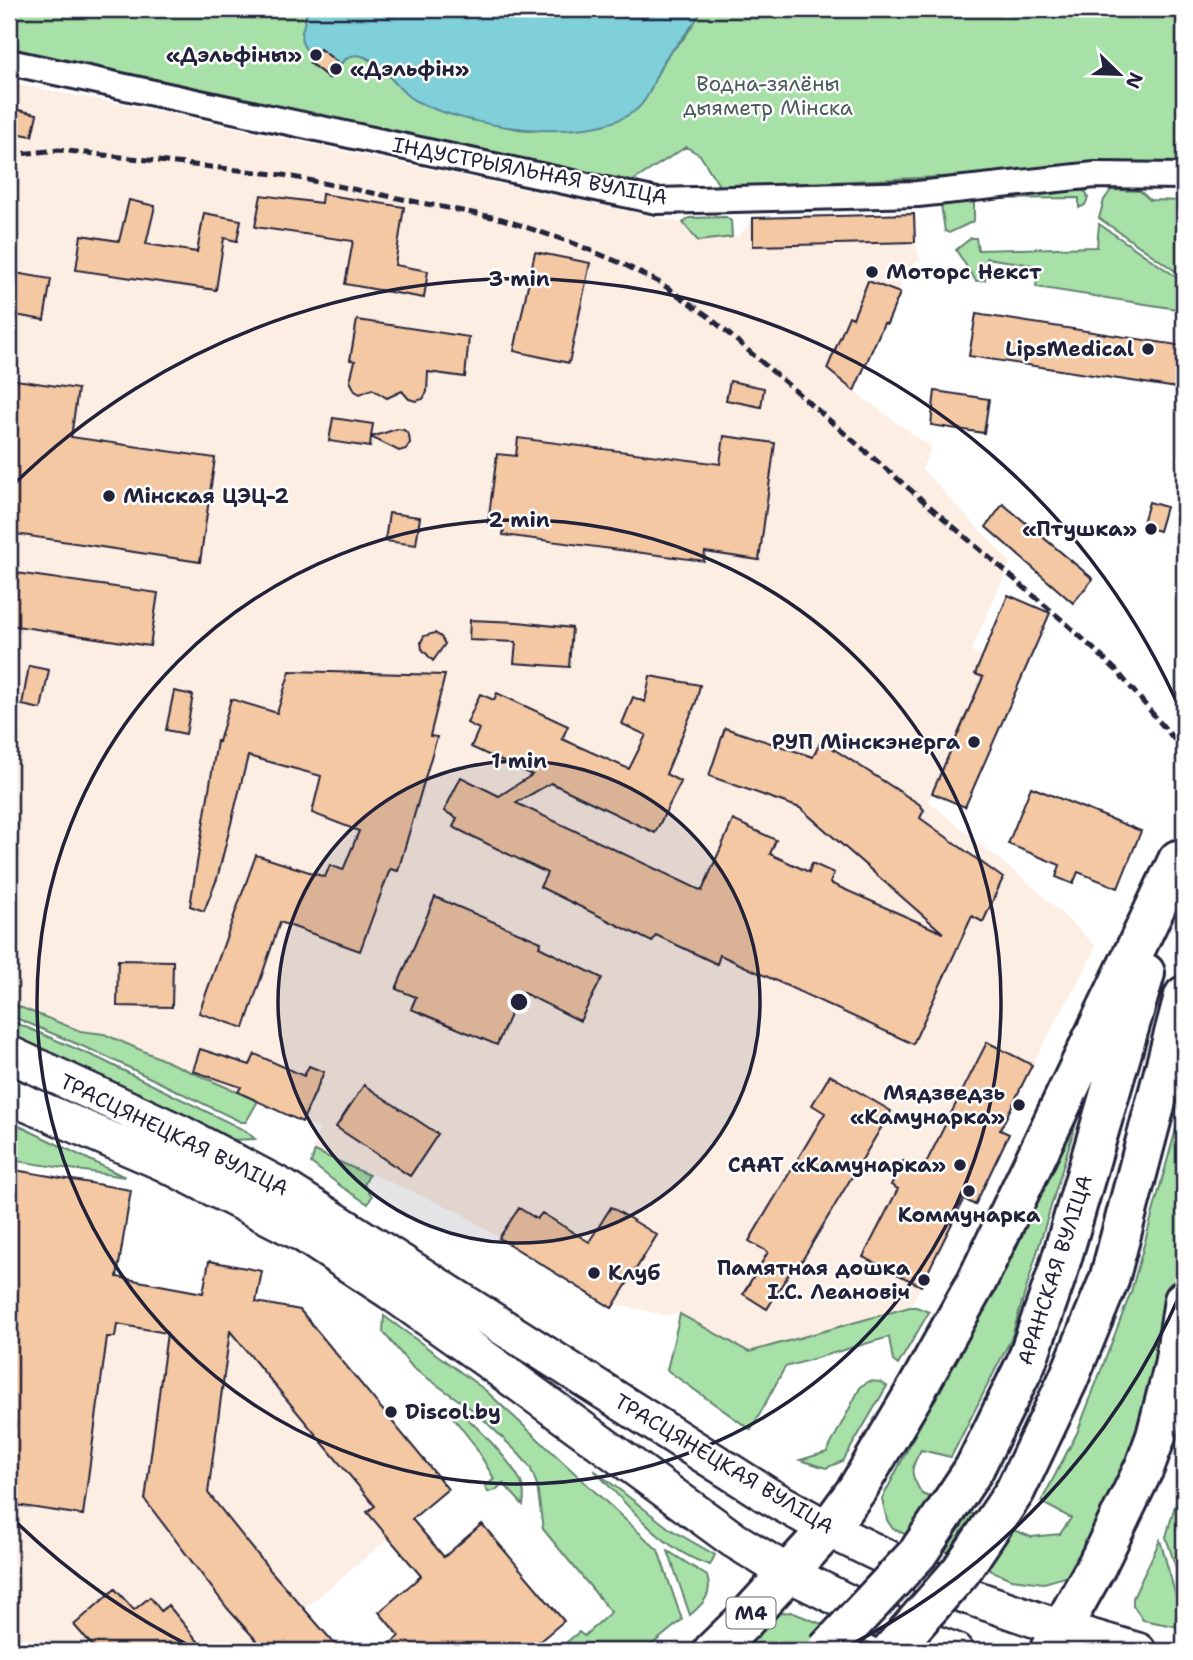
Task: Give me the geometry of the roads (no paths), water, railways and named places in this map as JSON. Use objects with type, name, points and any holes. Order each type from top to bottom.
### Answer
[{"type":"main road","name":"АРАНСКАЯ ВУЛІЦА","points":[[826,1651],[918,1553],[974,1469],[1026,1363],[1058,1271],[1181,849]]},
{"type":"main road","points":[[828,1529],[858,1488],[977,1281],[1181,849]]},
{"type":"main road","points":[[891,1651],[961,1571],[1015,1491],[1069,1380],[1109,1280],[1184,996]]},
{"type":"main road","name":"ТРАСЦЯНЕЦКАЯ ВУЛІЦА","points":[[9,1054],[180,1133],[284,1188],[734,1540],[788,1573],[917,1637],[956,1651]]},
{"type":"main road","name":"ТРАСЦЯНЕЦКАЯ ВУЛІЦА","points":[[9,1096],[164,1163],[399,1279],[828,1529],[1056,1640],[1139,1651]]},
{"type":"main road","points":[[1056,1640],[1145,1466],[1156,1436],[1174,1366],[1184,1300]]},
{"type":"main road","name":"М4","points":[[713,1651],[828,1529]]},
{"type":"street","name":"ІНДУСТРЫЯЛЬНАЯ ВУЛІЦА","points":[[9,62],[657,201],[918,194],[1095,175],[1184,176]]},
{"type":"water","points":[[307,9],[703,9],[663,62],[646,98],[636,110],[614,121],[588,128],[558,130],[494,125],[436,110],[407,95],[377,64],[362,56],[347,58],[329,78],[310,63],[314,57],[301,39]]},
{"type":"railway","points":[[9,155],[59,150],[283,175],[502,219],[573,243],[623,264],[662,284],[708,316],[1069,626],[1117,671],[1184,751]]},
{"type":"place","name":"«Дэльфіны»","points":[[316,55]]},
{"type":"place","name":"«Дэльфін»","points":[[336,69]]},
{"type":"place","name":"Моторс Некст","points":[[872,272]]},
{"type":"place","name":"LipsMedical","points":[[1148,349]]},
{"type":"place","name":"Мінская ЦЭЦ-2","points":[[109,496]]},
{"type":"place","name":"«Птушка»","points":[[1151,529]]},
{"type":"place","name":"РУП Мінскэнерга","points":[[974,742]]},
{"type":"place","name":"Мядзведзь «Камунарка»","points":[[1019,1105]]},
{"type":"place","name":"СААТ «Камунарка»","points":[[960,1165]]},
{"type":"place","name":"Коммунарка","points":[[969,1191]]},
{"type":"place","name":"Клуб","points":[[594,1273]]},
{"type":"place","name":"Памятная дошка І.С. Леановіч","points":[[924,1280]]},
{"type":"place","name":"Discol.by","points":[[391,1412]]},
{"type":"park label","name":"Водна-зялёны дыяметр Мінска","points":[[768,96]]}]
